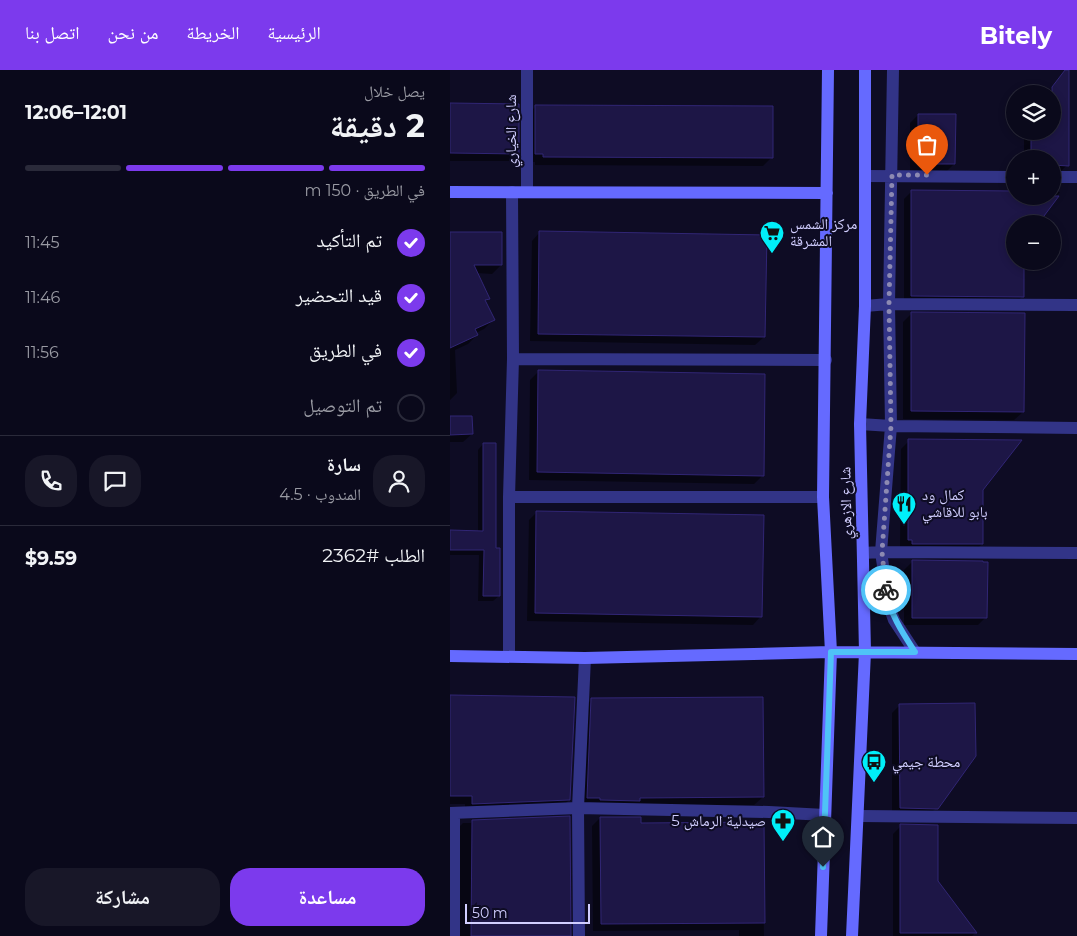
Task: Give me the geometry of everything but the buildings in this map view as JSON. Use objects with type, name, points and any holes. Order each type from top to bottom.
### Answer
[{"type":"street","name":"شارع الخياري","points":[[527,70],[527,192]]},
{"type":"street","name":"شارع الازهري","points":[[820,936],[831,652],[823,497],[828,70]]},
{"type":"street","name":"شارع الازهري","points":[[852,936],[859,816],[865,652],[860,424],[865,306],[865,70]]},
{"type":"street","points":[[893,70],[889,304],[891,426],[882,552],[889,606],[894,620],[915,652]]},
{"type":"street","points":[[866,176],[1006,176]]},
{"type":"street","points":[[1061,177],[1077,177]]},
{"type":"street","points":[[450,192],[828,193]]},
{"type":"street","points":[[509,656],[509,497],[513,359],[512,192]]},
{"type":"street","points":[[865,306],[889,304],[1077,305]]},
{"type":"street","points":[[513,359],[826,360]]},
{"type":"street","points":[[860,424],[1077,428]]},
{"type":"street","points":[[509,497],[823,497]]},
{"type":"street","points":[[863,554],[882,552],[1077,553]]},
{"type":"street","points":[[450,656],[585,658],[831,652],[1077,654]]},
{"type":"street","points":[[579,936],[578,808],[585,658]]},
{"type":"street","points":[[454,936],[452,813],[578,808],[825,815]]},
{"type":"street","points":[[859,816],[1077,818]]},
{"type":"way so far","points":[[886,590],[882,552],[891,426],[889,304],[892,175],[927,175]]},
{"type":"place","name":"مركز الشمس المشرقة","points":[[772,254]]},
{"type":"place","name":"كمال ود بابو للاقاشي","points":[[904,525]]},
{"type":"place","name":"محطة جيمي","points":[[874,783]]},
{"type":"place","name":"صيدلية الرماش 5","points":[[783,842]]},
{"type":"route","points":[[823,867],[831,652],[915,652],[894,620],[886,590]]}]
